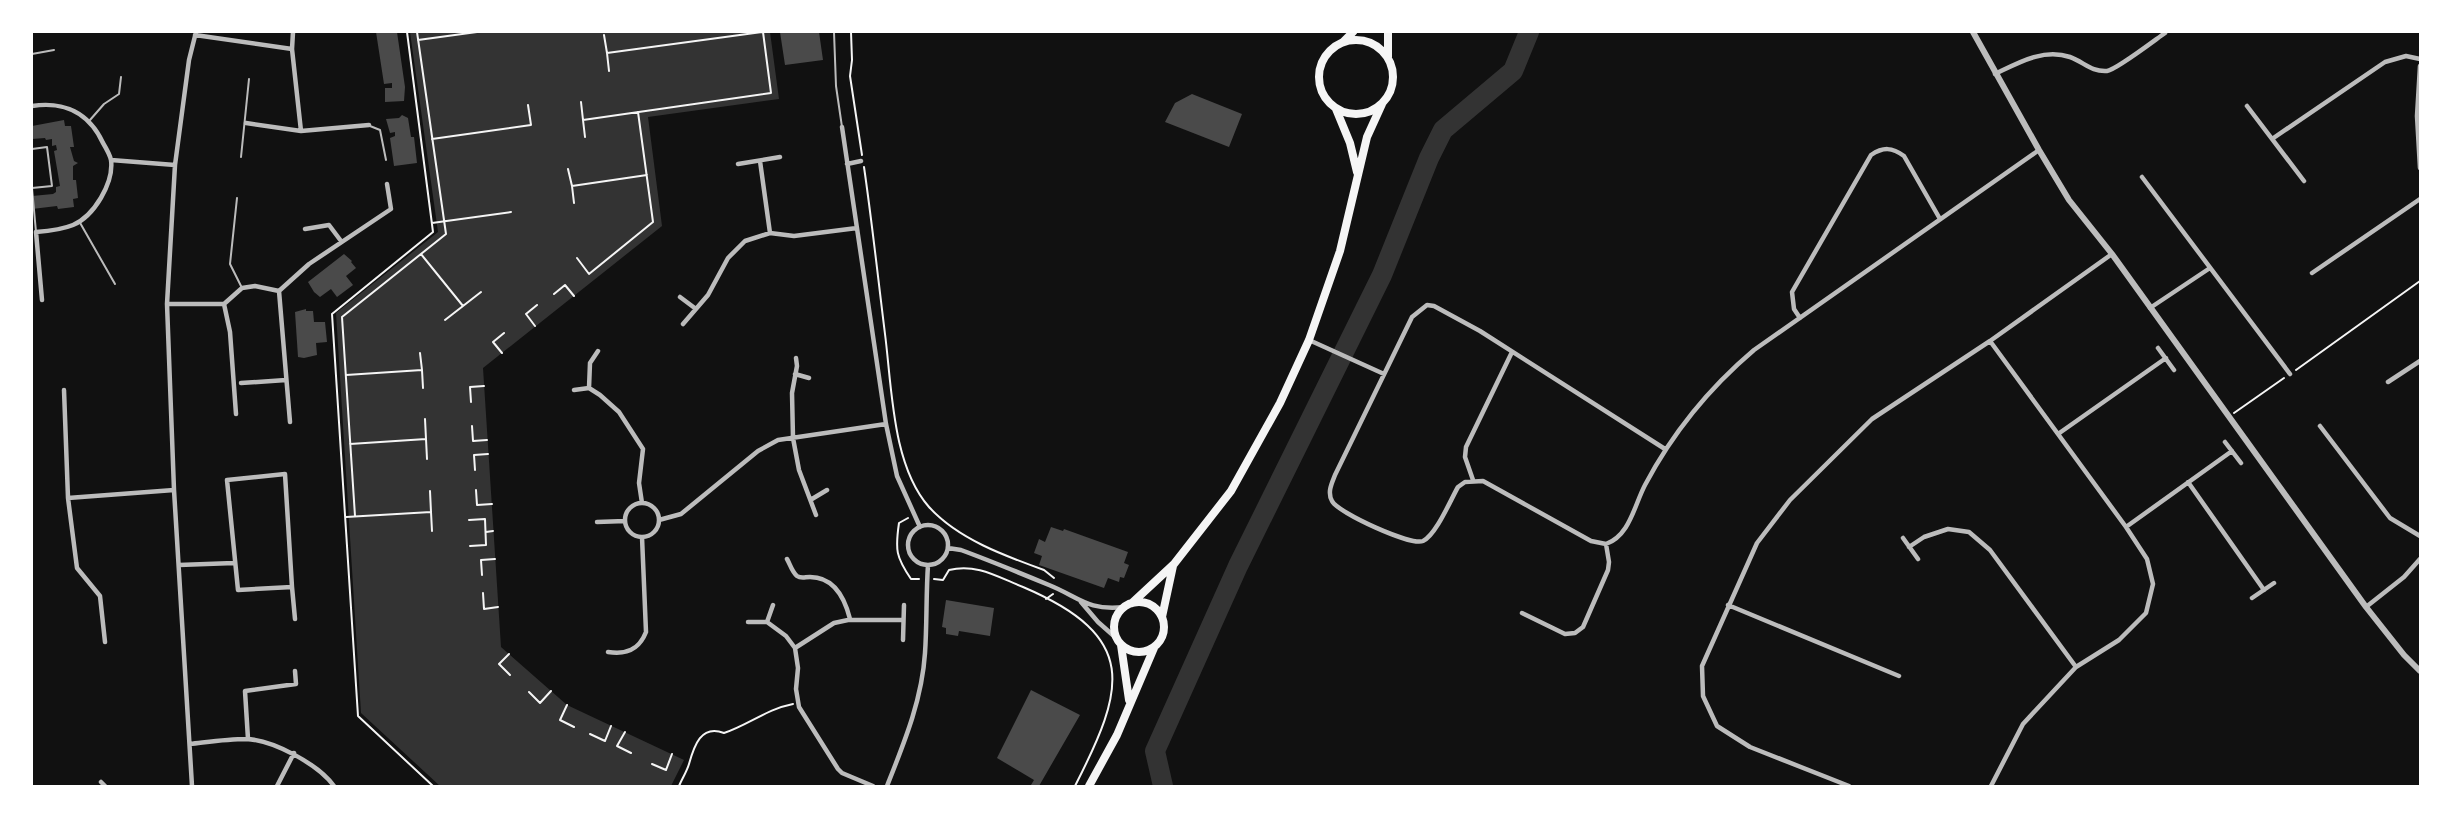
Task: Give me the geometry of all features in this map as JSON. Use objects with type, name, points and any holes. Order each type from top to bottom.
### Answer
[{"type":"main road","points":[[1353,32],[1324,58],[1319,76],[1323,95],[1336,109],[1350,143],[1357,174]]},
{"type":"main road","points":[[1130,702],[1121,645],[1115,637],[1114,620],[1124,607],[1132,603],[1174,564],[1231,491],[1280,403],[1309,340],[1340,251],[1368,135],[1392,88],[1394,77],[1388,57],[1388,32]]},
{"type":"main road","points":[[1342,43],[1357,40],[1369,42],[1388,57]]},
{"type":"main road","points":[[1336,109],[1360,115],[1382,104]]},
{"type":"main road","points":[[1089,786],[1117,735],[1154,648],[1164,634],[1162,617],[1174,564]]},
{"type":"main road","points":[[1132,603],[1146,603],[1158,610],[1162,617]]},
{"type":"main road","points":[[1121,645],[1137,652],[1154,648]]},
{"type":"street","points":[[293,32],[292,49],[301,131]]},
{"type":"street","points":[[1973,32],[2069,200],[2112,254],[2366,607],[2404,655],[2421,671]]},
{"type":"street","points":[[192,786],[174,490],[166,304],[175,165],[195,33],[292,49]]},
{"type":"street","points":[[1995,74],[2025,59],[2046,54],[2070,57],[2091,70],[2110,71],[2165,33]]},
{"type":"street","points":[[2272,139],[2385,62],[2406,56],[2421,59]]},
{"type":"street","points":[[2421,66],[2417,116],[2421,168]]},
{"type":"street","points":[[32,106],[62,105],[77,111],[90,120],[111,160],[107,185],[99,202],[79,221],[60,229],[36,232],[42,300]]},
{"type":"street","points":[[2247,106],[2304,181]]},
{"type":"street","points":[[246,123],[301,131],[369,125]]},
{"type":"street","points":[[842,127],[886,424],[897,476],[920,527]]},
{"type":"street","points":[[1800,318],[1792,300],[1792,292],[1871,155],[1881,148],[1895,149],[1904,156],[1940,219]]},
{"type":"street","points":[[1665,449],[1480,331],[1434,306],[1427,305],[1412,317],[1329,490],[1332,501],[1343,510],[1405,540],[1423,541],[1432,534],[1458,487],[1473,480],[1483,482],[1591,541],[1606,544],[1614,542],[1625,530],[1643,488],[1665,449],[1691,412],[1729,372],[1754,350],[2039,150]]},
{"type":"street","points":[[738,164],[780,157]]},
{"type":"street","points":[[111,160],[175,165]]},
{"type":"street","points":[[848,164],[861,160]]},
{"type":"street","points":[[760,161],[770,233]]},
{"type":"street","points":[[2142,177],[2290,374]]},
{"type":"street","points":[[279,291],[309,264],[391,209],[387,184]]},
{"type":"street","points":[[2312,273],[2421,199]]},
{"type":"street","points":[[305,229],[329,225],[341,241]]},
{"type":"street","points":[[683,324],[708,295],[733,252],[746,241],[770,233],[794,236],[857,228]]},
{"type":"street","points":[[1850,786],[1750,747],[1717,726],[1703,696],[1702,666],[1757,543],[1790,500],[1872,419],[1990,341],[2112,254]]},
{"type":"street","points":[[2149,308],[2210,268]]},
{"type":"street","points":[[166,304],[224,304],[242,288],[255,286],[279,291]]},
{"type":"street","points":[[279,291],[290,422]]},
{"type":"street","points":[[680,297],[696,309]]},
{"type":"street","points":[[224,304],[230,332],[236,414]]},
{"type":"street","points":[[1309,340],[1384,374]]},
{"type":"street","points":[[1990,341],[2126,527],[2147,560],[2153,584],[2146,613],[2119,640],[2076,667],[2023,724],[1991,786]]},
{"type":"street","points":[[2158,348],[2174,370]]},
{"type":"street","points":[[589,388],[591,363],[598,351]]},
{"type":"street","points":[[1473,480],[1466,457],[1466,447],[1512,352]]},
{"type":"street","points":[[796,358],[791,404],[793,438],[799,470],[816,515]]},
{"type":"street","points":[[2058,434],[2166,358]]},
{"type":"street","points":[[2388,382],[2421,361]]},
{"type":"street","points":[[795,374],[809,378]]},
{"type":"street","points":[[241,383],[286,380]]},
{"type":"street","points":[[574,390],[589,388],[600,395],[619,412],[643,449],[639,483],[642,503]]},
{"type":"street","points":[[64,390],[68,498],[77,568],[100,596],[105,642]]},
{"type":"street","points":[[659,520],[681,514],[766,446],[793,438],[886,424]]},
{"type":"street","points":[[2320,426],[2390,518],[2421,536]]},
{"type":"street","points":[[2225,442],[2241,464]]},
{"type":"street","points":[[2126,527],[2232,451]]},
{"type":"street","points":[[292,587],[237,590],[227,480],[285,474],[295,619]]},
{"type":"street","points":[[2188,483],[2264,590]]},
{"type":"street","points":[[68,498],[174,490]]},
{"type":"street","points":[[812,500],[827,490]]},
{"type":"street","points":[[642,503],[654,508],[659,520],[655,531],[642,537],[630,532],[625,521],[629,509],[642,503]]},
{"type":"street","points":[[597,522],[625,521]]},
{"type":"street","points":[[927,525],[940,529],[948,541],[948,548],[941,560],[928,565],[912,557],[908,546],[911,535],[920,527],[927,525]]},
{"type":"street","points":[[1909,547],[1924,537],[1948,529],[1969,532],[1990,550],[2076,667]]},
{"type":"street","points":[[608,652],[618,654],[634,649],[643,640],[646,632],[642,537]]},
{"type":"street","points":[[1903,538],[1918,560]]},
{"type":"street","points":[[1522,613],[1565,634],[1575,633],[1584,627],[1608,570],[1606,544]]},
{"type":"street","points":[[948,548],[961,550],[1056,588],[1081,602],[1106,609],[1124,607]]},
{"type":"street","points":[[787,559],[795,575],[801,578],[817,578],[835,588],[847,605],[850,620]]},
{"type":"street","points":[[2366,607],[2404,578],[2421,559]]},
{"type":"street","points":[[179,565],[234,563]]},
{"type":"street","points":[[887,786],[912,723],[925,655],[928,565]]},
{"type":"street","points":[[2252,598],[2274,583]]},
{"type":"street","points":[[1081,602],[1115,637]]},
{"type":"street","points":[[767,622],[773,605]]},
{"type":"street","points":[[903,640],[904,605]]},
{"type":"street","points":[[1728,605],[1899,676]]},
{"type":"street","points":[[795,648],[834,623],[850,620],[903,620]]},
{"type":"street","points":[[748,622],[767,622],[786,636],[795,648],[798,668],[796,690],[798,703],[838,769],[842,773],[873,786]]},
{"type":"street","points":[[248,739],[245,691],[296,684],[295,670]]},
{"type":"street","points":[[190,744],[248,739],[294,753],[327,777],[334,786]]},
{"type":"street","points":[[277,786],[294,753]]},
{"type":"lane","points":[[834,32],[836,86],[842,127]]},
{"type":"lane","points":[[32,54],[54,50]]},
{"type":"lane","points":[[90,120],[104,104],[119,94],[121,76]]},
{"type":"lane","points":[[241,157],[249,79]]},
{"type":"lane","points":[[369,125],[380,130],[386,160]]},
{"type":"lane","points":[[32,149],[47,147],[52,186],[32,188],[36,232]]},
{"type":"lane","points":[[237,198],[230,264],[242,288]]},
{"type":"lane","points":[[79,221],[115,284]]},
{"type":"path","points":[[407,32],[433,232],[332,314],[358,716],[433,786]]},
{"type":"path","points":[[355,516],[342,317],[446,234],[417,32]]},
{"type":"path","points":[[418,40],[477,32]]},
{"type":"path","points":[[583,120],[771,93],[763,32],[607,53]]},
{"type":"path","points":[[851,32],[850,76],[866,183],[893,402],[900,445],[912,484],[930,507],[964,535],[1044,570],[1052,574],[1056,581]]},
{"type":"path","points":[[604,34],[609,71]]},
{"type":"path","points":[[581,102],[585,137]]},
{"type":"path","points":[[432,140],[531,125],[528,105]]},
{"type":"path","points":[[577,258],[589,274],[653,222],[638,112]]},
{"type":"path","points":[[568,169],[574,203]]},
{"type":"path","points":[[572,186],[647,175]]},
{"type":"path","points":[[432,223],[511,212]]},
{"type":"path","points":[[421,254],[463,306]]},
{"type":"path","points":[[2229,416],[2421,281]]},
{"type":"path","points":[[554,294],[565,285],[574,296]]},
{"type":"path","points":[[445,320],[481,292]]},
{"type":"path","points":[[535,326],[526,314],[537,305]]},
{"type":"path","points":[[502,353],[493,342],[504,333]]},
{"type":"path","points":[[420,352],[423,388]]},
{"type":"path","points":[[346,375],[422,370]]},
{"type":"path","points":[[471,402],[470,387],[484,386]]},
{"type":"path","points":[[425,419],[427,459]]},
{"type":"path","points":[[472,426],[473,441],[488,440]]},
{"type":"path","points":[[350,444],[426,439]]},
{"type":"path","points":[[476,470],[474,455],[488,454]]},
{"type":"path","points":[[476,490],[477,505],[492,504]]},
{"type":"path","points":[[430,491],[432,531]]},
{"type":"path","points":[[346,517],[431,512]]},
{"type":"path","points":[[469,520],[485,519],[486,532],[486,545],[470,546]]},
{"type":"path","points":[[899,523],[895,546],[899,561],[912,579]]},
{"type":"path","points":[[486,532],[493,531]]},
{"type":"path","points":[[482,575],[481,560],[495,559]]},
{"type":"path","points":[[943,580],[949,570],[963,567],[981,570],[1034,592],[1075,615],[1102,643],[1112,664],[1114,688],[1107,716],[1075,786]]},
{"type":"path","points":[[483,593],[484,609],[498,608]]},
{"type":"path","points":[[509,654],[498,664],[510,675]]},
{"type":"path","points":[[529,692],[540,703],[551,691]]},
{"type":"path","points":[[679,786],[696,741],[704,735],[717,730],[724,733],[777,707],[798,703]]},
{"type":"path","points":[[567,705],[560,720],[574,727]]},
{"type":"path","points":[[590,734],[604,741],[611,726]]},
{"type":"path","points":[[624,732],[617,746],[631,753]]},
{"type":"path","points":[[652,764],[666,770],[672,754]]},
{"type":"shaded area","points":[[410,32],[770,32],[779,99],[648,117],[662,226],[483,368],[501,647],[567,705],[684,760],[671,786],[440,786],[361,713],[336,313],[438,232]]},
{"type":"building","points":[[376,32],[397,32],[405,87],[404,101],[385,102],[385,88],[392,88],[392,83],[384,84]]},
{"type":"building","points":[[780,32],[819,32],[823,60],[785,65]]},
{"type":"building","points":[[1192,94],[1242,114],[1229,147],[1165,122],[1175,103]]},
{"type":"building","points":[[402,115],[408,118],[411,137],[414,137],[417,163],[394,166],[390,138],[395,136],[395,132],[390,133],[386,119],[399,118]]},
{"type":"building","points":[[64,120],[65,126],[71,126],[74,147],[70,147],[74,161],[78,163],[73,166],[73,180],[76,180],[78,198],[73,199],[74,207],[58,209],[57,206],[32,209],[32,196],[53,194],[56,192],[56,187],[60,186],[54,151],[57,150],[56,145],[52,146],[52,139],[32,139],[32,126]]},
{"type":"building","points":[[344,254],[356,268],[346,276],[353,285],[337,297],[331,289],[320,297],[308,282]]},
{"type":"building","points":[[306,309],[306,311],[313,311],[314,322],[325,322],[327,342],[316,343],[317,355],[304,358],[298,357],[295,312]]},
{"type":"building","points":[[1051,527],[1063,531],[1064,529],[1128,552],[1124,563],[1129,565],[1124,578],[1120,577],[1119,582],[1108,578],[1104,588],[1039,565],[1042,556],[1034,553],[1039,539],[1045,542]]},
{"type":"building","points":[[946,600],[994,608],[990,636],[959,631],[958,636],[946,634],[946,628],[942,627]]},
{"type":"building","points":[[1031,690],[1080,715],[1039,786],[1031,785],[1034,780],[997,758]]},
{"type":"waterway","points":[[1163,786],[1155,751],[1238,566],[1382,275],[1429,158],[1443,130],[1513,71],[1529,32]]}]
